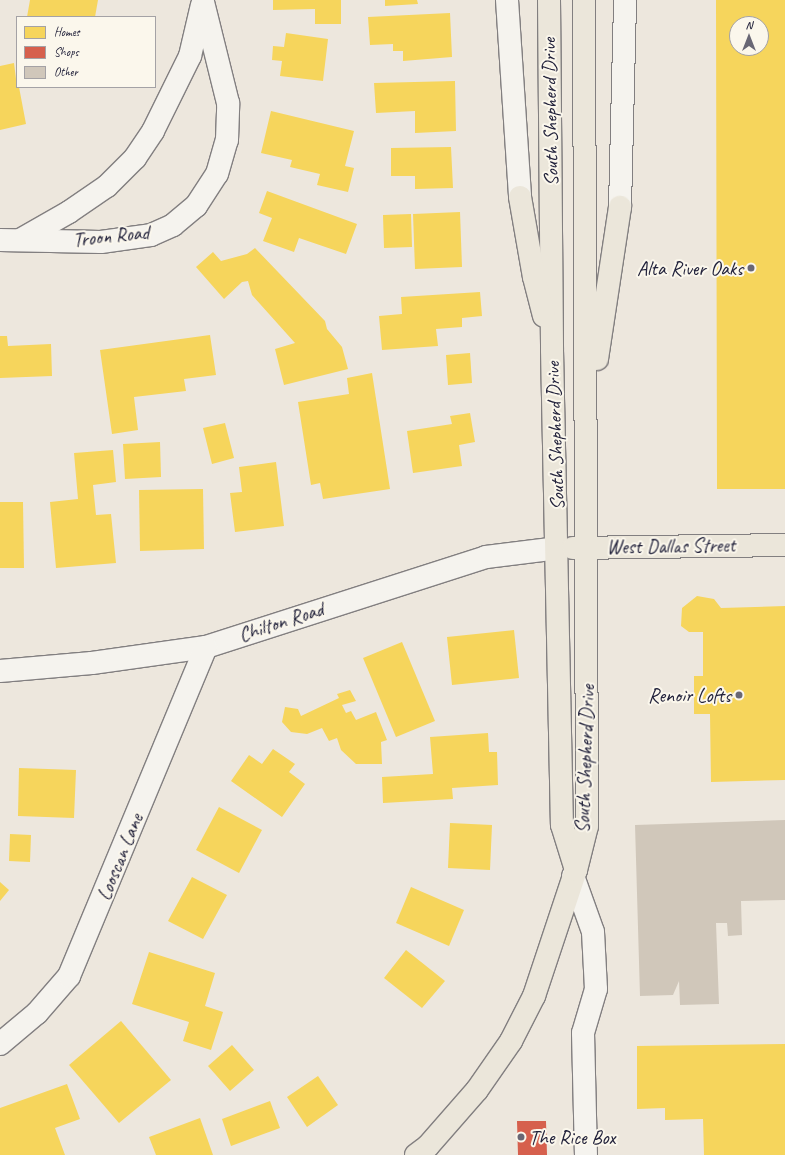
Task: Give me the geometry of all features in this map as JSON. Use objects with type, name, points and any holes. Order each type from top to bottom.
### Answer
[{"type":"main road","name":"South Shepherd Drive","points":[[549,0],[552,350],[558,548],[562,824],[574,873]]},
{"type":"main road","name":"South Shepherd Drive","points":[[416,1155],[428,1146],[477,1090],[511,1041],[534,996],[574,873],[587,826],[587,427],[584,0]]},
{"type":"main road","points":[[520,197],[534,277],[552,350]]},
{"type":"main road","points":[[587,427],[620,207]]},
{"type":"main road","name":"West Dallas Street","points":[[558,548],[785,544]]},
{"type":"street","points":[[507,0],[520,197]]},
{"type":"street","points":[[620,207],[625,0]]},
{"type":"street","name":"Troon Road","points":[[9,241],[101,242],[151,235],[173,225],[196,206],[217,174],[227,140],[228,125],[226,89],[203,1]]},
{"type":"street","name":"Troon Road","points":[[9,241],[69,212],[107,186],[135,158],[153,131],[190,56],[203,1]]},
{"type":"street","name":"Chilton Road","points":[[0,671],[92,663],[206,647],[486,557],[558,548]]},
{"type":"street","name":"Looscan Lane","points":[[0,1044],[37,1013],[69,976],[206,647]]},
{"type":"street","points":[[574,873],[593,932],[596,989],[592,1007],[586,1017],[583,1033],[586,1155]]},
{"type":"building: Homes","points":[[30,0],[98,0],[95,16],[27,16]]},
{"type":"building: Homes","points":[[273,0],[341,0],[341,24],[315,24],[315,9],[273,10]]},
{"type":"building: Homes","points":[[385,0],[417,0],[418,4],[385,6]]},
{"type":"building: Homes","name":"Alta River Oaks","points":[[716,0],[785,0],[785,489],[717,489]]},
{"type":"building: Homes","points":[[450,13],[452,57],[403,61],[403,51],[393,51],[393,44],[370,45],[368,17]]},
{"type":"building: Homes","points":[[286,33],[328,39],[323,81],[280,76],[282,61],[272,60],[273,46],[284,47]]},
{"type":"building: Homes","points":[[14,63],[16,88],[19,88],[26,124],[0,130],[0,66]]},
{"type":"building: Homes","points":[[455,81],[456,131],[415,133],[415,111],[376,113],[374,83]]},
{"type":"building: Homes","points":[[271,111],[354,131],[345,166],[354,168],[348,192],[317,185],[320,174],[290,167],[292,160],[261,153]]},
{"type":"building: Homes","points":[[451,147],[453,188],[415,189],[415,176],[391,176],[391,148]]},
{"type":"building: Homes","points":[[267,191],[357,224],[346,254],[299,238],[294,252],[263,241],[272,218],[259,213]]},
{"type":"building: Homes","points":[[460,212],[462,267],[415,269],[413,214]]},
{"type":"building: Homes","points":[[411,214],[412,247],[384,248],[383,215]]},
{"type":"building: Homes","points":[[255,248],[325,321],[327,329],[342,347],[348,369],[284,385],[275,349],[295,343],[252,295],[248,281],[242,282],[224,299],[196,267],[213,252],[221,261],[247,254]]},
{"type":"building: Homes","points":[[480,292],[482,316],[462,318],[462,327],[436,329],[438,346],[382,350],[379,316],[402,314],[401,297]]},
{"type":"building: Homes","points":[[210,335],[216,375],[184,379],[186,391],[134,397],[138,430],[112,434],[100,350]]},
{"type":"building: Homes","points":[[0,336],[7,336],[8,346],[51,344],[52,376],[0,378]]},
{"type":"building: Homes","points":[[470,353],[472,383],[448,385],[446,355]]},
{"type":"building: Homes","points":[[372,373],[390,489],[323,499],[320,483],[311,485],[298,402],[349,394],[347,378]]},
{"type":"building: Homes","points":[[470,413],[475,442],[459,445],[462,466],[413,473],[407,431],[452,424],[450,416]]},
{"type":"building: Homes","points":[[225,423],[234,458],[212,464],[203,428]]},
{"type":"building: Homes","points":[[160,442],[161,477],[125,479],[123,444]]},
{"type":"building: Homes","points":[[113,450],[116,482],[93,485],[96,515],[111,514],[116,563],[56,568],[50,502],[78,499],[74,453]]},
{"type":"building: Homes","points":[[276,462],[284,526],[235,532],[230,493],[242,492],[239,467]]},
{"type":"building: Homes","points":[[203,489],[204,549],[140,551],[139,490]]},
{"type":"building: Homes","points":[[0,502],[23,502],[24,568],[0,568]]},
{"type":"building: Homes","name":"Renoir Lofts","points":[[697,596],[714,599],[721,608],[785,606],[785,780],[711,782],[710,714],[694,714],[694,676],[703,676],[703,632],[689,632],[681,626],[682,608]]},
{"type":"building: Homes","points":[[514,630],[519,678],[452,685],[447,637]]},
{"type":"building: Homes","points":[[402,642],[435,721],[396,737],[363,658]]},
{"type":"building: Homes","points":[[350,690],[356,701],[342,705],[346,713],[351,711],[356,720],[376,712],[387,740],[381,742],[382,764],[356,764],[341,750],[337,738],[329,741],[322,728],[307,734],[291,732],[282,722],[285,707],[298,709],[301,716],[339,698],[337,694]]},
{"type":"building: Homes","points":[[488,733],[489,752],[497,752],[498,785],[452,788],[453,799],[383,803],[382,777],[433,774],[430,737]]},
{"type":"building: Homes","points":[[273,749],[295,764],[289,772],[305,784],[282,817],[231,781],[249,755],[262,764]]},
{"type":"building: Homes","points":[[19,768],[76,770],[74,818],[18,816]]},
{"type":"building: Homes","points":[[219,807],[262,830],[239,873],[196,850]]},
{"type":"building: Homes","points":[[450,823],[492,825],[490,870],[448,868]]},
{"type":"building: Homes","points":[[10,834],[31,835],[30,862],[9,861]]},
{"type":"building: Homes","points":[[192,877],[227,895],[203,939],[168,921]]},
{"type":"building: Homes","points":[[0,882],[9,890],[0,901]]},
{"type":"building: Homes","points":[[411,887],[464,910],[449,946],[396,923]]},
{"type":"building: Homes","points":[[406,950],[445,981],[422,1008],[384,978]]},
{"type":"building: Homes","points":[[149,952],[215,973],[205,1006],[223,1012],[211,1050],[183,1041],[189,1022],[132,1004]]},
{"type":"building: Homes","points":[[121,1021],[171,1080],[119,1123],[69,1065]]},
{"type":"building: Homes","points":[[785,1044],[785,1155],[704,1155],[703,1119],[665,1120],[665,1108],[637,1109],[637,1046]]},
{"type":"building: Homes","points":[[232,1045],[254,1070],[230,1091],[208,1066]]},
{"type":"building: Homes","points":[[318,1076],[338,1105],[307,1127],[287,1097]]},
{"type":"building: Homes","points":[[67,1084],[80,1119],[55,1128],[65,1155],[0,1155],[0,1108]]},
{"type":"building: Homes","points":[[270,1101],[280,1128],[231,1146],[222,1119]]},
{"type":"building: Homes","points":[[200,1118],[213,1155],[156,1155],[149,1137]]},
{"type":"building: Shops","points":[[517,1121],[546,1121],[547,1155],[518,1155]]},
{"type":"building: Other","points":[[785,820],[785,900],[741,901],[742,935],[728,936],[727,923],[716,923],[719,1004],[680,1005],[679,981],[673,995],[640,996],[635,825]]},
{"type":"place","name":"Alta River Oaks","points":[[751,268]]},
{"type":"place","name":"Renoir Lofts","points":[[739,695]]},
{"type":"place","name":"The Rice Box","points":[[521,1137]]}]
